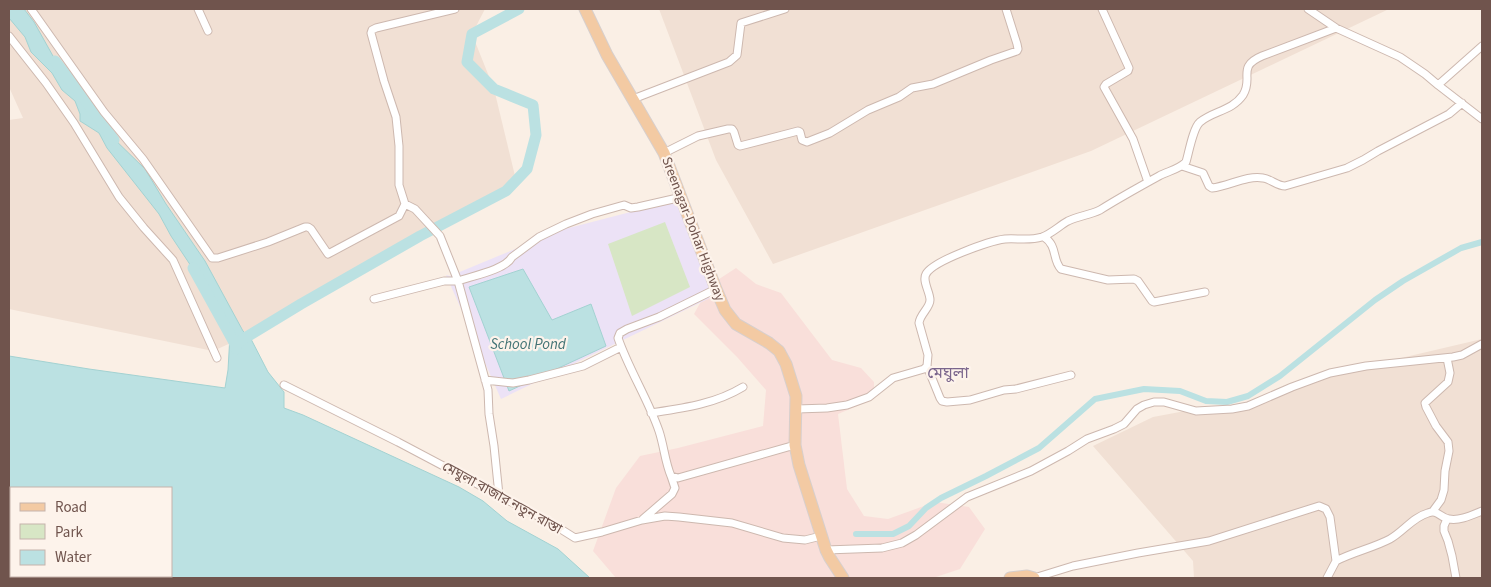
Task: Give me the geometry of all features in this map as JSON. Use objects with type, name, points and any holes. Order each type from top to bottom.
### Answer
[{"type":"main road","name":"Sreenagar-Dohar Highway","points":[[585,9],[607,55],[664,153],[725,310],[736,324],[779,351],[786,364],[796,396],[795,445],[799,465],[826,550],[843,578]]},
{"type":"main road","points":[[1010,578],[1027,576],[1034,578]]},
{"type":"street","points":[[31,9],[104,112],[143,159],[212,258],[218,258],[268,242],[305,227],[310,229],[328,254],[399,216],[405,204]]},
{"type":"street","points":[[198,9],[208,31]]},
{"type":"street","points":[[455,9],[376,28],[371,33],[396,118],[399,146],[399,186],[405,204],[415,209],[440,236],[458,281],[488,390],[489,414],[499,495]]},
{"type":"street","points":[[633,100],[729,62],[737,55],[741,24],[785,9]]},
{"type":"street","points":[[664,153],[698,136],[728,129],[732,129],[740,146],[798,131],[802,140],[807,142],[830,132],[912,88],[933,84],[1017,51],[1017,44],[1006,9]]},
{"type":"street","points":[[1102,9],[1129,68],[1128,71],[1104,87],[1134,139],[1148,182]]},
{"type":"street","points":[[1308,9],[1336,28],[1400,57],[1425,74],[1482,119]]},
{"type":"street","points":[[1071,375],[1016,390],[1004,390],[970,400],[942,401],[928,366],[928,355],[919,323],[919,318],[930,302],[924,278],[925,275],[937,265],[974,248],[1001,240],[1014,238],[1029,240],[1044,237],[1068,221],[1098,210],[1162,174],[1182,166],[1186,162],[1196,127],[1201,121],[1237,103],[1243,95],[1248,85],[1246,72],[1251,62],[1336,28]]},
{"type":"street","points":[[9,36],[46,83],[74,123],[119,197],[173,260],[217,358]]},
{"type":"street","points":[[1438,85],[1482,46]]},
{"type":"street","points":[[1182,166],[1203,172],[1209,186],[1212,188],[1247,178],[1265,178],[1280,186],[1285,186],[1347,168],[1450,114],[1462,103]]},
{"type":"street","points":[[374,299],[444,281],[458,281],[502,266],[510,262],[512,257],[539,237],[592,214],[624,205],[631,208],[682,198]]},
{"type":"street","points":[[1044,237],[1048,239],[1054,248],[1057,264],[1061,269],[1108,280],[1134,279],[1138,281],[1154,302],[1205,292]]},
{"type":"street","points":[[642,520],[672,494],[674,488],[659,431],[618,338],[620,333],[627,329],[659,317],[716,290]]},
{"type":"street","points":[[826,550],[882,548],[902,543],[916,536],[967,498],[1068,452],[1087,439],[1124,424],[1144,405],[1164,402],[1196,411],[1232,409],[1248,406],[1330,373],[1366,366],[1447,358],[1462,354],[1482,344]]},
{"type":"street","points":[[485,380],[513,383],[529,380],[583,366],[621,347]]},
{"type":"street","points":[[1336,561],[1391,539],[1421,515],[1433,511],[1441,500],[1449,451],[1448,442],[1436,426],[1425,403],[1448,382],[1450,373],[1447,358]]},
{"type":"street","points":[[797,409],[847,405],[869,398],[893,378],[920,371],[928,366]]},
{"type":"street","name":"মেঘুলা বাজার নতুন রাস্তা","points":[[284,385],[499,495],[575,538],[642,520],[665,516],[732,523],[783,538],[805,540],[821,536]]},
{"type":"street","points":[[651,413],[713,401],[728,396],[743,387]]},
{"type":"street","points":[[671,476],[678,478],[795,445]]},
{"type":"street","points":[[1034,578],[1074,566],[1209,541],[1319,506],[1326,509],[1330,518],[1336,561],[1327,578]]},
{"type":"street","points":[[1433,511],[1447,519],[1470,516],[1482,511]]},
{"type":"street","points":[[1447,519],[1444,531],[1452,556],[1456,578]]},
{"type":"shaded area","points":[[9,9],[485,9],[472,34],[494,89],[516,180],[253,333],[213,351],[9,309],[9,120],[23,118],[9,87]]},
{"type":"shaded area","points":[[659,9],[1389,9],[1091,151],[773,264],[716,160]]},
{"type":"shaded area","points":[[677,200],[714,296],[501,399],[446,275],[450,276],[561,230]]},
{"type":"shaded area","points":[[736,268],[756,284],[781,293],[832,360],[861,368],[874,382],[874,399],[838,414],[847,489],[864,516],[888,519],[935,502],[969,507],[985,529],[960,569],[933,578],[616,578],[593,551],[616,488],[640,456],[763,426],[766,390],[737,357],[694,314],[710,285]]},
{"type":"shaded area","points":[[1482,339],[1482,578],[1194,578],[1193,561],[1093,446],[1153,417],[1185,411],[1240,408],[1333,374]]},
{"type":"green space","points":[[665,222],[690,287],[632,316],[608,244]]},
{"type":"water","points":[[9,9],[24,9],[34,22],[58,65],[90,106],[107,132],[145,169],[166,204],[205,261],[243,331],[251,339],[268,372],[284,392],[284,408],[459,487],[483,501],[507,521],[558,549],[590,578],[9,578],[9,356],[225,388],[230,335],[199,278],[159,214],[107,148],[99,133],[80,121],[80,114],[75,101],[62,90],[52,73],[31,52],[25,37],[9,18]]},
{"type":"water","name":"School Pond","points":[[523,269],[552,320],[591,304],[606,346],[509,391],[469,287]]},
{"type":"waterway","points":[[235,344],[420,236],[506,191],[527,169],[536,135],[533,105],[494,89],[467,62],[472,34],[519,9]]},
{"type":"waterway","points":[[55,61],[114,140]]},
{"type":"waterway","points":[[856,534],[893,534],[909,526],[926,508],[941,498],[1039,448],[1095,399],[1144,389],[1180,391],[1206,401],[1227,402],[1248,396],[1280,376],[1375,300],[1403,281],[1461,248],[1482,242]]},
{"type":"waterway","points":[[193,268],[236,349]]},
{"type":"district","name":"মেঘুলা","points":[[948,373]]}]
